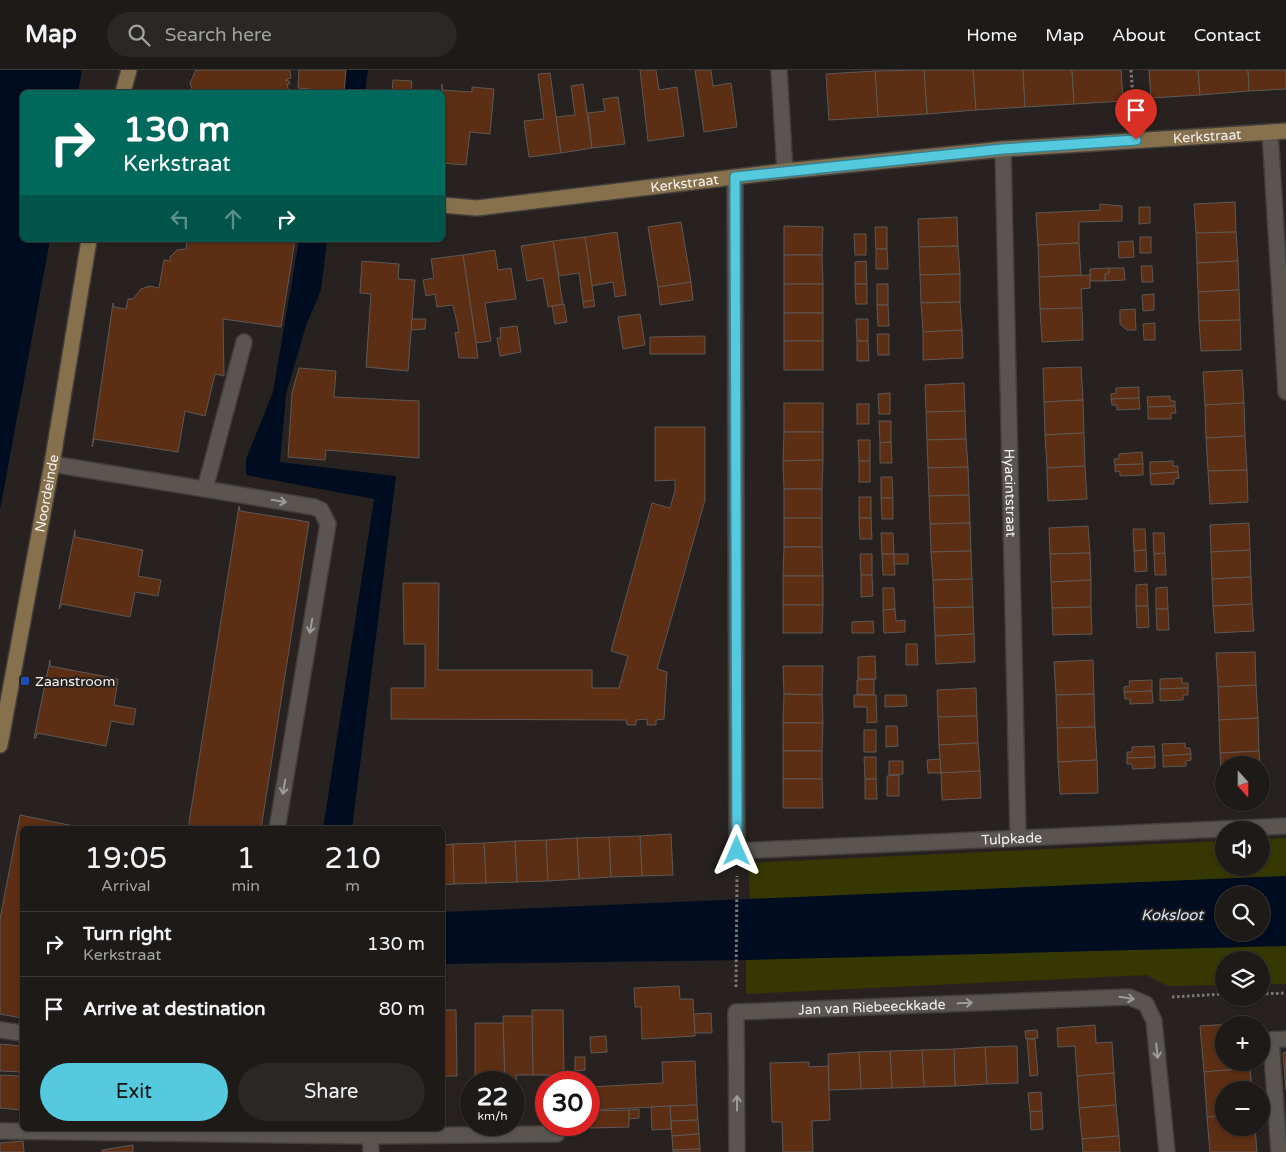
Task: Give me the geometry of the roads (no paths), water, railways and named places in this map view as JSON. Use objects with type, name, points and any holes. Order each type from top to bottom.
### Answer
[{"type":"street","points":[[124,90],[129,70]]},
{"type":"street","points":[[779,70],[785,171]]},
{"type":"street","name":"Kerkstraat","points":[[445,205],[477,208],[785,171],[1003,149],[1286,131]]},
{"type":"street","points":[[1270,132],[1286,392]]},
{"type":"street","name":"Hyacintstraat","points":[[1003,149],[1018,837]]},
{"type":"street","name":"Tulpkade","points":[[735,177],[737,851],[1286,826]]},
{"type":"street","name":"Noordeinde","points":[[0,745],[52,464],[90,242]]},
{"type":"street","points":[[205,489],[244,342]]},
{"type":"street","points":[[52,464],[314,507],[321,510],[328,524],[278,826]]},
{"type":"street","name":"Jan van Riebeeckkade","points":[[737,1152],[736,1012],[1129,996],[1146,1004],[1154,1021],[1167,1152]]},
{"type":"street","points":[[0,1030],[20,1033]]},
{"type":"street","points":[[1279,1152],[1271,1040],[1286,1039]]},
{"type":"street","points":[[0,1131],[370,1136],[535,1134]]},
{"type":"street","points":[[370,1136],[371,1152]]},
{"type":"water","points":[[0,70],[82,70],[78,90],[20,90],[20,242],[50,242],[0,510]]},
{"type":"water","points":[[346,70],[368,70],[365,90],[344,90]]},
{"type":"water","points":[[299,242],[327,242],[321,290],[306,326],[286,394],[280,462],[396,476],[352,826],[323,826],[374,499],[246,475],[246,459],[273,392]]},
{"type":"water","name":"Koksloot","points":[[1286,876],[1286,946],[746,960],[445,964],[445,912]]},
{"type":"place","name":"Zaanstroom","points":[[25,681]]}]
